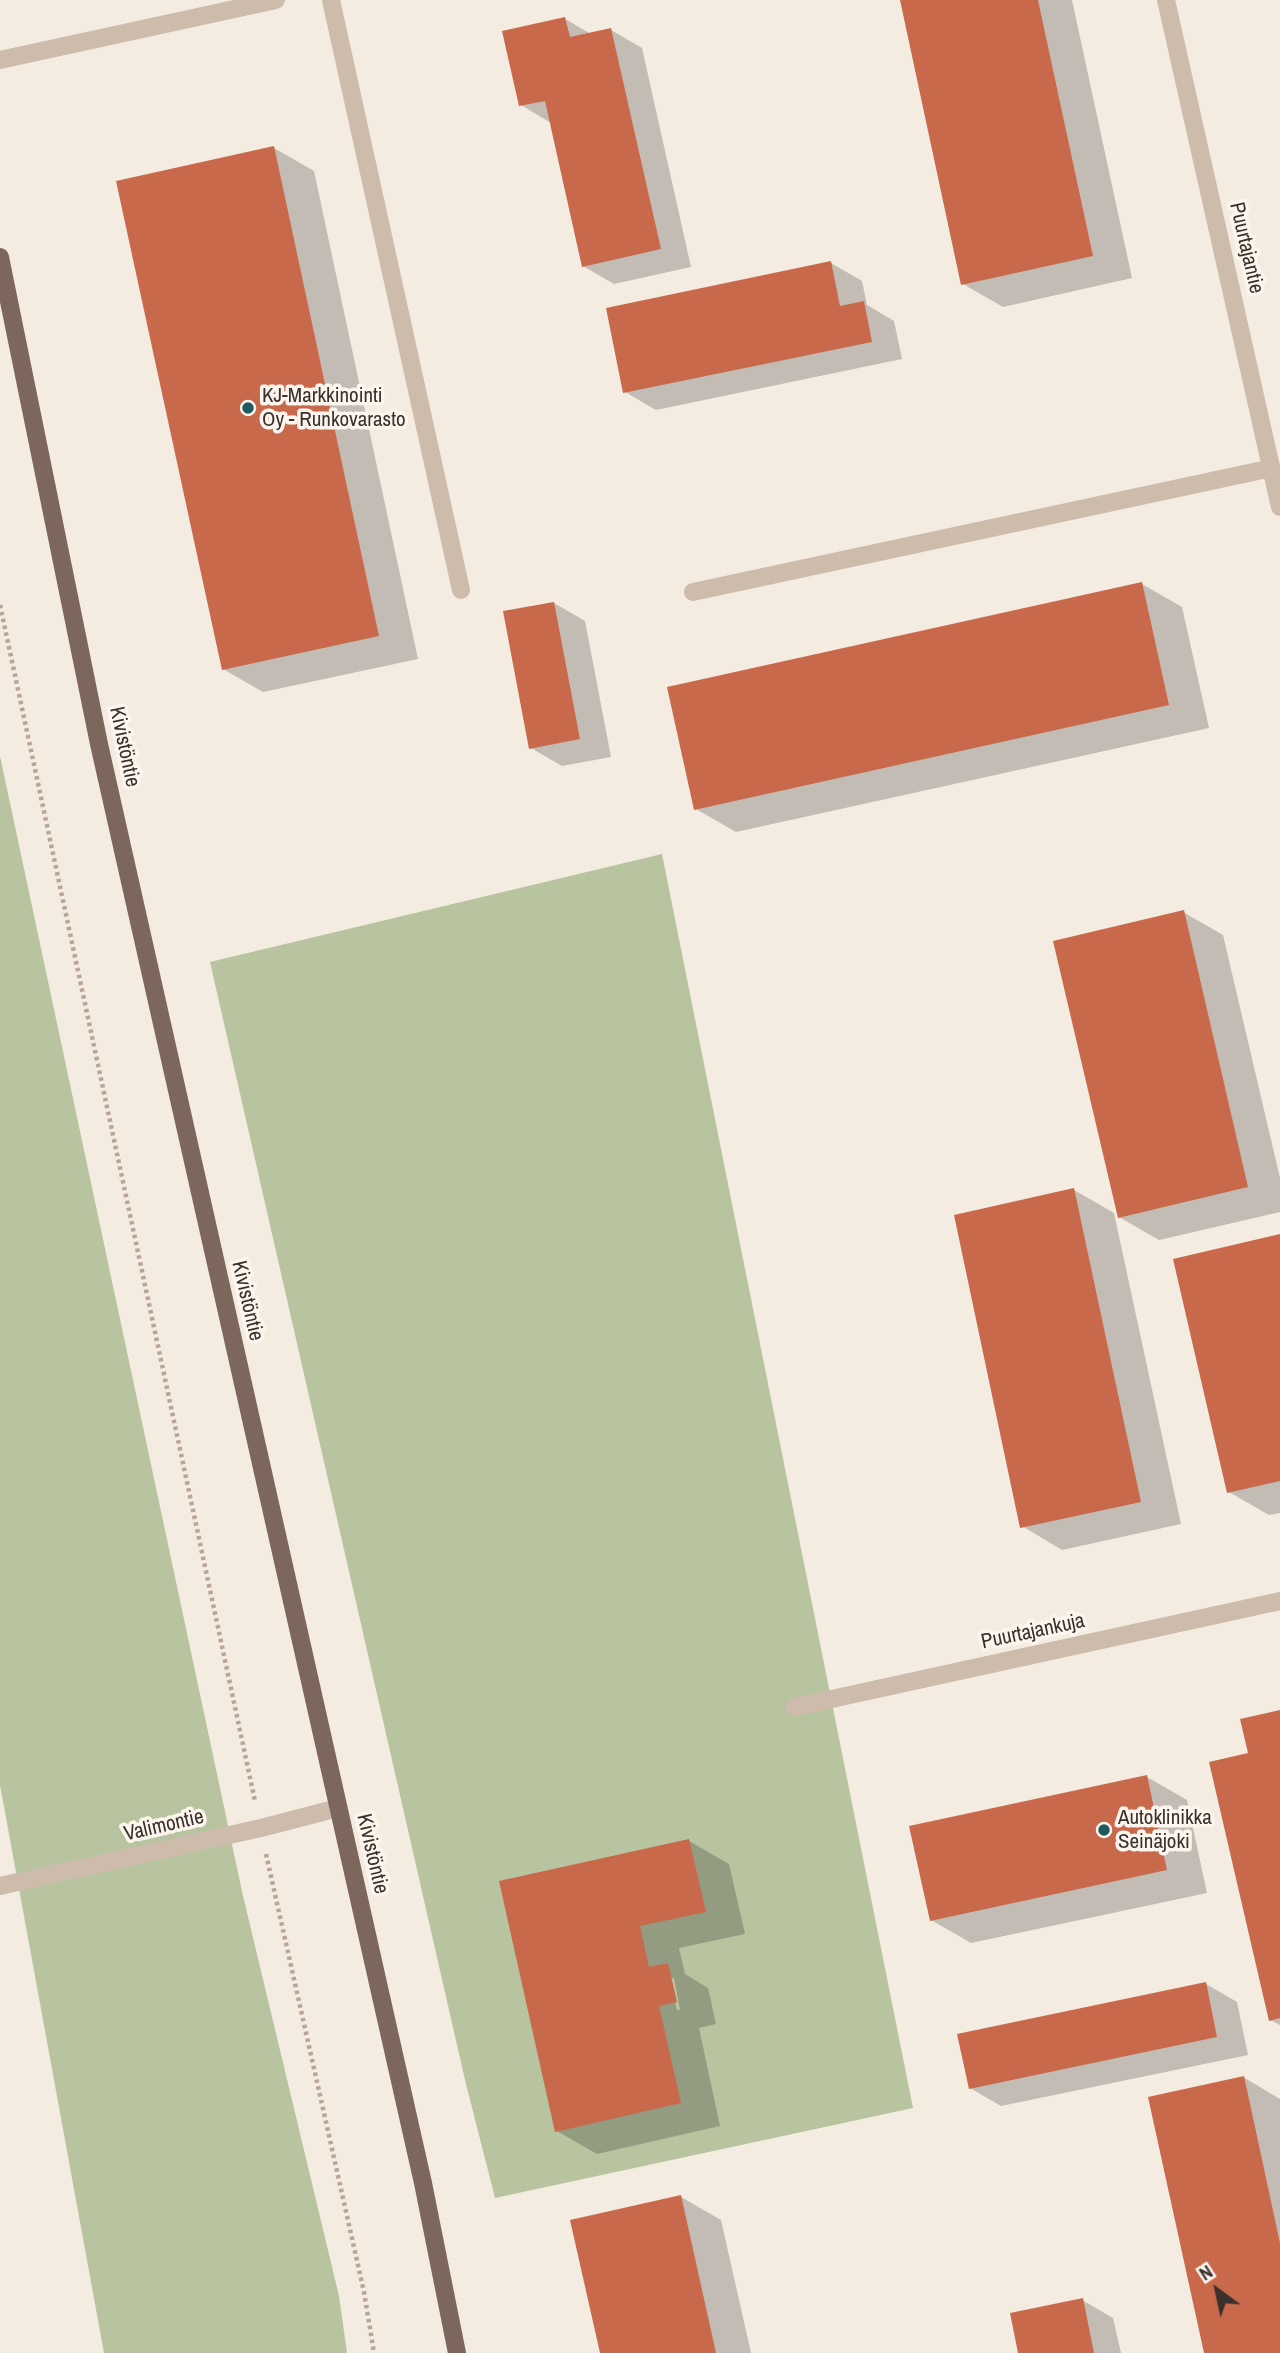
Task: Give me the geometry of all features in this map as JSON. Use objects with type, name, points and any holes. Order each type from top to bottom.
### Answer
[{"type":"main road","name":"Kivistöntie","points":[[0,257],[102,758],[423,2183],[457,2353]]},
{"type":"street","points":[[331,0],[461,590]]},
{"type":"street","name":"Puurtajantie","points":[[1166,0],[1280,507]]},
{"type":"street","points":[[0,60],[269,1]]},
{"type":"street","points":[[693,592],[1272,468]]},
{"type":"street","name":"Puurtajankuja","points":[[795,1707],[1280,1601]]},
{"type":"street","name":"Valimontie","points":[[0,1886],[261,1828],[338,1808]]},
{"type":"path","points":[[0,606],[374,2353]]},
{"type":"green space","points":[[0,756],[243,1896],[339,2296],[347,2353],[104,2353],[0,1785]]},
{"type":"green space","points":[[662,854],[913,2108],[495,2198],[465,2080],[210,962]]},
{"type":"building","points":[[900,0],[1038,0],[1093,256],[961,285]]},
{"type":"building","points":[[565,17],[570,37],[611,28],[661,249],[582,267],[545,101],[519,106],[502,31]]},
{"type":"building","name":"KJ-Markkinointi Oy - Runkovarasto","points":[[274,146],[379,636],[222,670],[116,181]]},
{"type":"building","points":[[831,261],[840,306],[864,301],[872,342],[623,393],[606,308]]},
{"type":"building","points":[[1142,582],[1169,705],[694,810],[667,687]]},
{"type":"building","points":[[554,602],[580,739],[529,749],[503,611]]},
{"type":"building","points":[[1184,910],[1248,1187],[1118,1218],[1053,941]]},
{"type":"building","points":[[1074,1188],[1141,1502],[1020,1528],[954,1215]]},
{"type":"building","points":[[1280,1234],[1280,1481],[1227,1493],[1173,1259]]},
{"type":"building","points":[[1280,1710],[1280,2018],[1269,2021],[1209,1762],[1248,1753],[1240,1719]]},
{"type":"building","points":[[1147,1775],[1167,1870],[930,1921],[909,1826]]},
{"type":"building","points":[[689,1839],[706,1912],[640,1926],[649,1967],[668,1963],[677,2002],[659,2006],[681,2103],[555,2132],[499,1881]]},
{"type":"building","points":[[1206,1982],[1217,2037],[969,2089],[957,2034]]},
{"type":"building","points":[[1244,2076],[1280,2243],[1280,2353],[1204,2353],[1148,2097]]},
{"type":"building","points":[[681,2195],[716,2353],[600,2353],[570,2220]]},
{"type":"building","points":[[1083,2298],[1094,2353],[1018,2353],[1010,2313]]},
{"type":"place","name":"KJ-Markkinointi Oy - Runkovarasto","points":[[248,408]]},
{"type":"place","name":"Autoklinikka Seinäjoki","points":[[1104,1830]]}]
